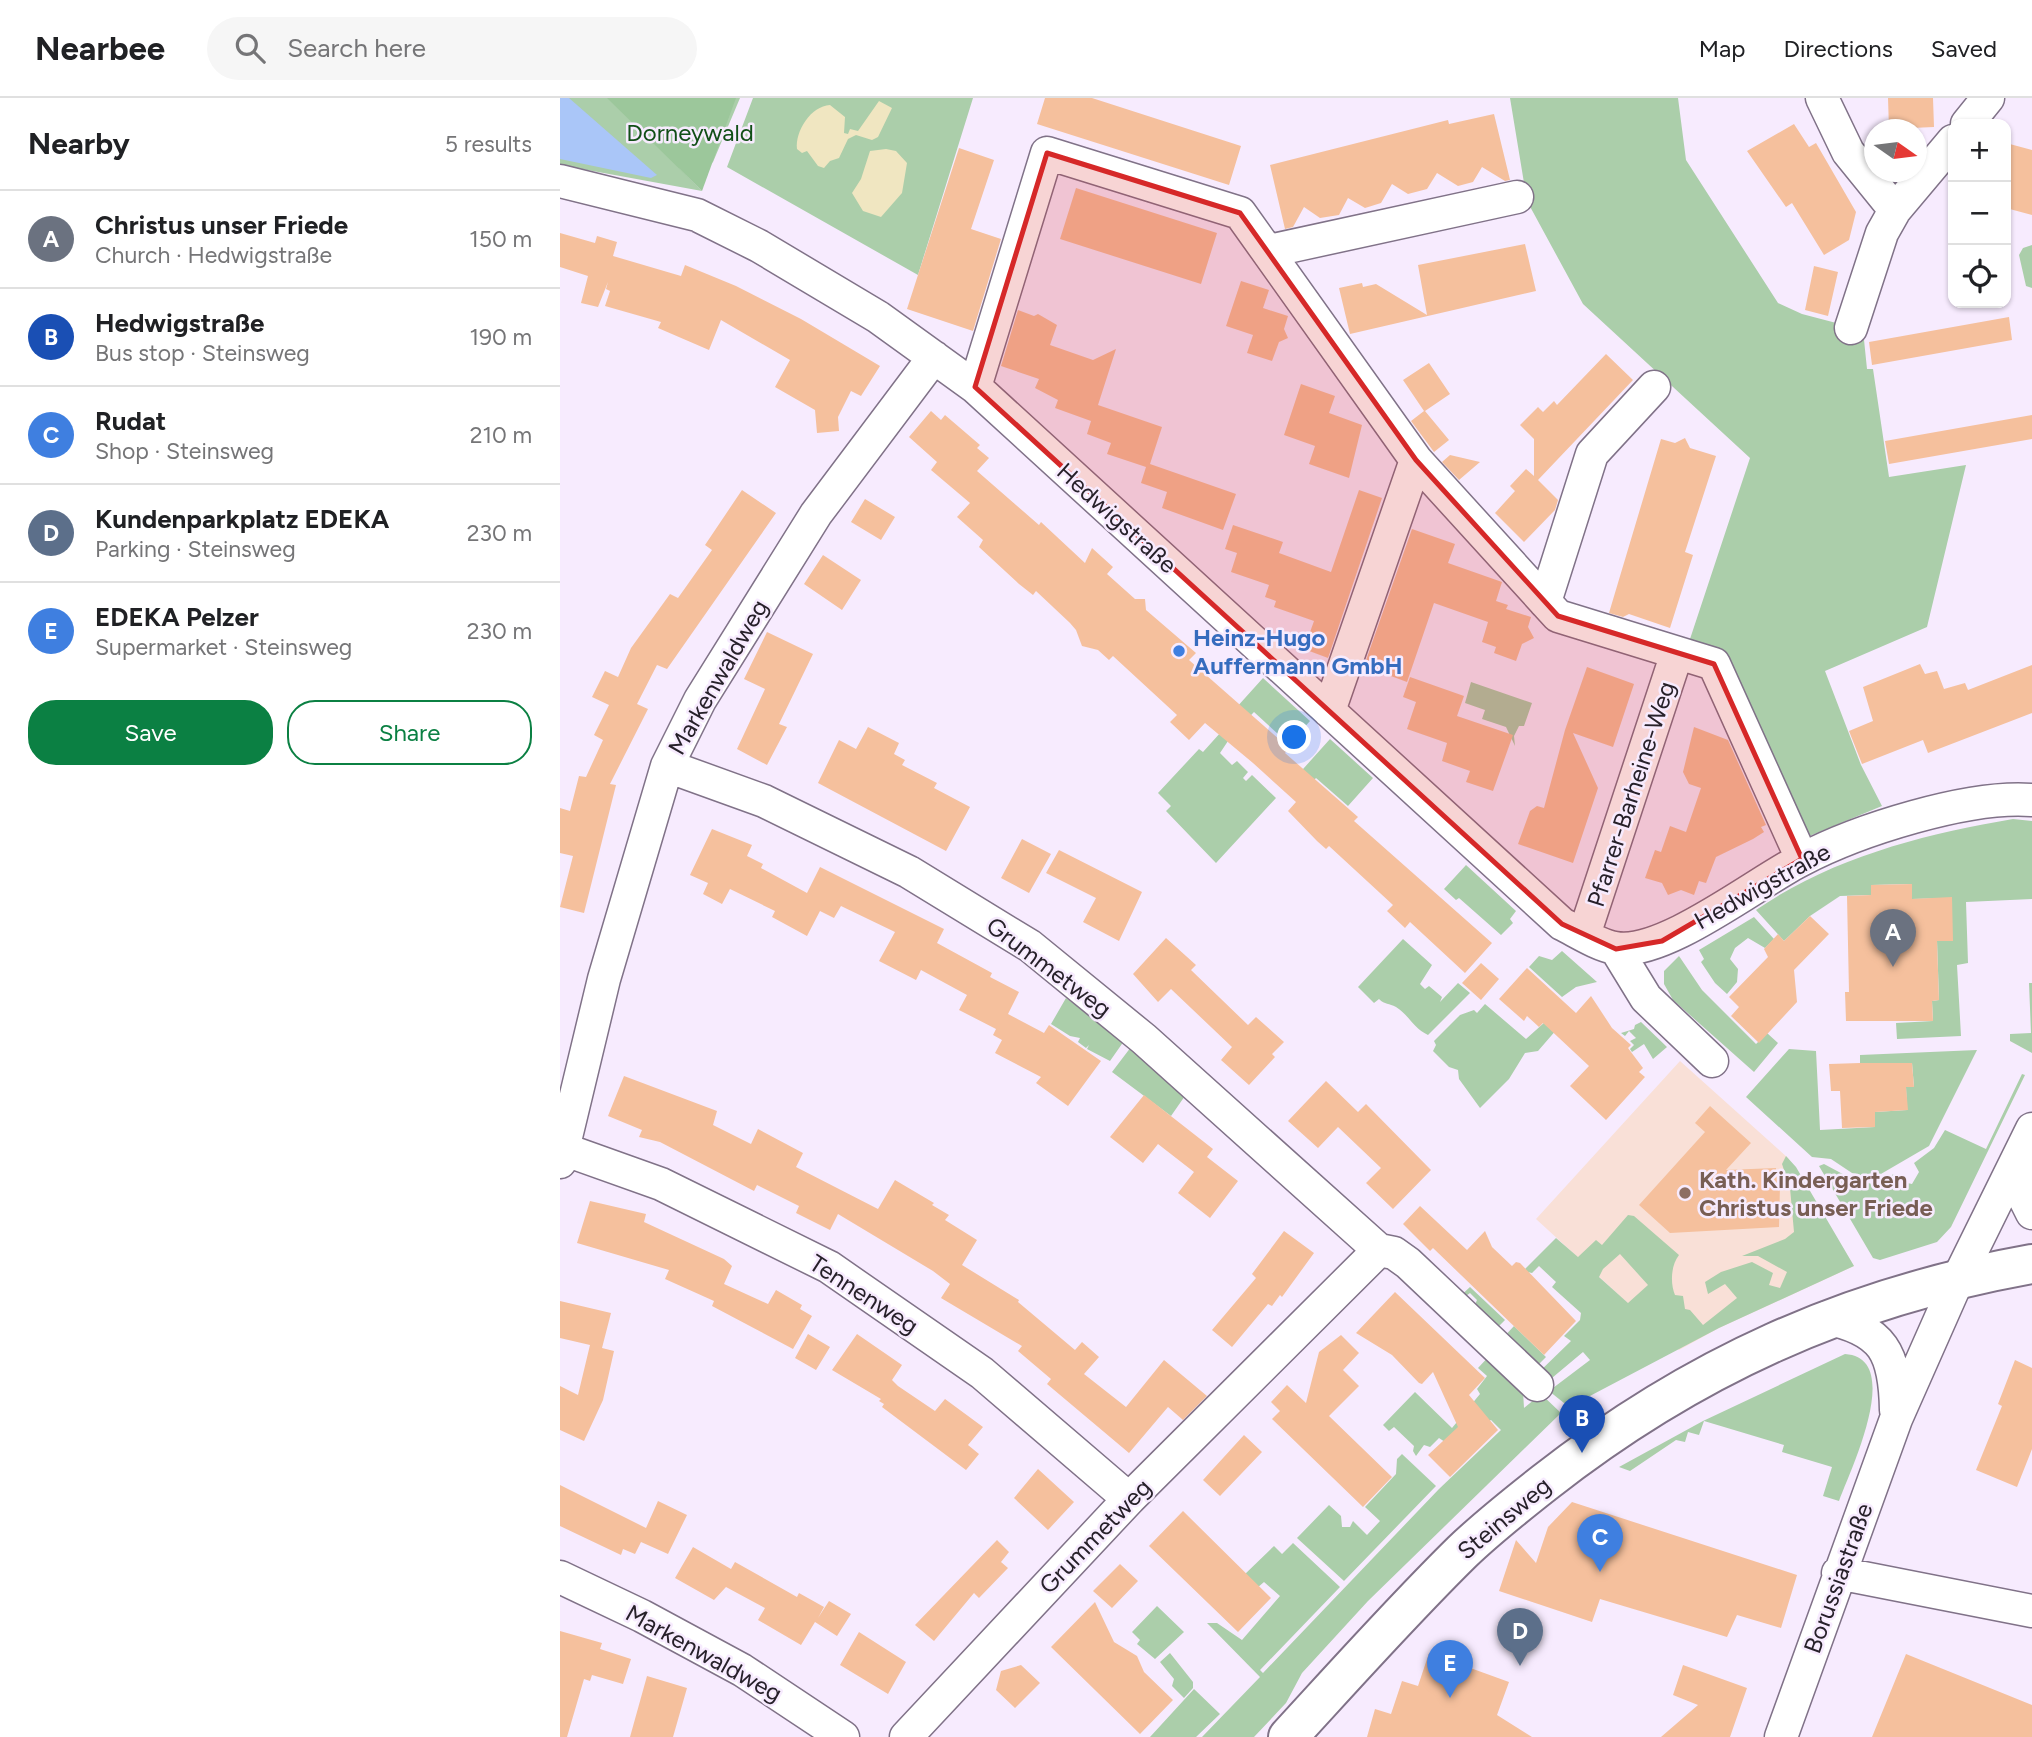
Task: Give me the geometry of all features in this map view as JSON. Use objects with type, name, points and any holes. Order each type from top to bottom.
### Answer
[{"type":"main road","points":[[1958,1279],[2032,1264]]},
{"type":"main road","name":"Steinsweg","points":[[1288,1737],[1463,1551],[1582,1453],[1644,1412],[1728,1363],[1826,1318],[1958,1279]]},
{"type":"street","points":[[1822,98],[1848,152],[1895,210]]},
{"type":"street","points":[[1851,328],[1882,233],[1895,210],[1948,147]]},
{"type":"street","name":"Pfarrer-Barheine-Weg","points":[[975,387],[1048,153],[1240,213],[1416,460],[1558,616],[1714,664],[1802,859]]},
{"type":"street","name":"Hedwigstraße","points":[[560,181],[697,215],[820,280],[975,387],[1562,924],[1584,935],[1616,948],[1662,942],[1802,859],[1863,834],[1946,809],[2032,800]]},
{"type":"street","points":[[1269,251],[1517,197]]},
{"type":"street","name":"Markenwaldweg","points":[[562,1156],[604,979],[667,766],[700,700],[816,514],[934,357]]},
{"type":"street","points":[[1545,602],[1592,454],[1654,387]]},
{"type":"street","points":[[1329,711],[1416,460]]},
{"type":"street","name":"Pfarrer-Barheine-Weg","points":[[1584,935],[1677,653]]},
{"type":"street","name":"Grummetweg","points":[[667,766],[764,801],[909,872],[1030,946],[1144,1039],[1379,1250],[1394,1254],[1408,1263],[1536,1385]]},
{"type":"street","points":[[1616,948],[1646,998],[1712,1061]]},
{"type":"street","points":[[2027,1139],[2023,1195],[2032,1213]]},
{"type":"street","name":"Borussiastraße","points":[[1781,1737],[1896,1419],[1958,1279],[2027,1139]]},
{"type":"street","name":"Tennenweg","points":[[562,1156],[662,1184],[829,1267],[982,1373],[1129,1499]]},
{"type":"street","name":"Grummetweg","points":[[906,1737],[1129,1499],[1379,1250]]},
{"type":"street","name":"Borussiastraße","points":[[1826,1318],[1852,1324],[1883,1347],[1894,1371],[1896,1419]]},
{"type":"street","points":[[1839,1573],[2032,1611]]},
{"type":"street","name":"Markenwaldweg","points":[[560,1577],[642,1616],[742,1670],[843,1737]]},
{"type":"highlighted area","points":[[1047,153],[1240,213],[1416,460],[1558,616],[1714,664],[1802,859],[1662,941],[1616,949],[1562,924],[975,387]]},
{"type":"shaded area","name":"Kath. Kindergarten Christus unser Friede","points":[[1680,1061],[1788,1158],[1854,1266],[1719,1328],[1679,1350],[1536,1219]]},
{"type":"green space","points":[[560,98],[740,98],[713,162],[702,170],[679,168],[702,191],[560,165]]},
{"type":"green space","name":"Dorneywald","points":[[607,98],[736,98],[702,191]]},
{"type":"green space","points":[[753,98],[973,98],[918,275],[727,167]]},
{"type":"green space","points":[[1510,98],[1678,98],[1686,160],[1778,303],[1802,314],[1863,330],[1867,369],[1873,369],[1889,477],[1966,465],[1927,627],[1825,671],[1861,765],[1882,806],[1807,837],[1721,652],[1690,639],[1750,458],[1583,304],[1527,201]]},
{"type":"green space","points":[[2032,245],[2032,288],[2026,286],[2019,255],[2023,248]]},
{"type":"green space","points":[[1263,678],[1310,721],[1294,739],[1284,730],[1279,735],[1254,712],[1232,735],[1220,753],[1232,765],[1237,761],[1248,772],[1243,778],[1246,781],[1252,775],[1276,798],[1216,863],[1166,811],[1171,806],[1158,793],[1199,749],[1203,752],[1239,712],[1236,708]]},
{"type":"green space","points":[[1471,682],[1532,703],[1524,726],[1519,726],[1514,736],[1515,746],[1506,727],[1482,719],[1485,710],[1465,703]]},
{"type":"green space","points":[[1330,739],[1373,778],[1348,806],[1316,778],[1297,798],[1286,788]]},
{"type":"green space","points":[[2013,819],[2032,821],[2032,899],[1966,902],[1968,963],[1957,965],[1961,1036],[1897,1039],[1896,1023],[1933,1021],[1932,1001],[1939,1000],[1937,941],[1952,941],[1951,898],[1912,899],[1912,884],[1871,885],[1871,895],[1840,896],[1810,916],[1784,941],[1756,910],[1815,876],[1847,862],[1946,832]]},
{"type":"green space","points":[[1466,865],[1516,911],[1510,919],[1513,923],[1501,935],[1459,898],[1456,900],[1444,889]]},
{"type":"green space","points":[[1754,917],[1774,939],[1765,948],[1748,938],[1735,948],[1730,959],[1738,969],[1737,982],[1727,994],[1715,983],[1701,962],[1704,959],[1699,950]]},
{"type":"green space","points":[[1403,939],[1432,965],[1420,984],[1425,989],[1429,986],[1442,997],[1440,1002],[1458,983],[1470,993],[1428,1035],[1396,1007],[1379,999],[1374,1003],[1358,987]]},
{"type":"green space","points":[[1562,951],[1597,982],[1576,987],[1562,997],[1529,967],[1539,956],[1552,960]]},
{"type":"green space","points":[[1679,956],[1702,990],[1756,1044],[1767,1033],[1778,1043],[1754,1072],[1673,1000],[1664,984],[1664,971]]},
{"type":"green space","points":[[2029,983],[2032,983],[2032,1053],[2010,1041],[2010,1034],[2031,1033]]},
{"type":"green space","points":[[1066,998],[1124,1041],[1110,1061],[1087,1049],[1089,1045],[1086,1048],[1078,1042],[1080,1038],[1070,1036],[1051,1024]]},
{"type":"green space","points":[[1485,1004],[1526,1039],[1555,1013],[1564,1021],[1538,1051],[1525,1053],[1509,1079],[1480,1108],[1459,1079],[1458,1070],[1449,1067],[1433,1051],[1436,1045],[1434,1041],[1460,1015],[1474,1010],[1477,1013]]},
{"type":"green space","points":[[1641,1022],[1667,1047],[1653,1059],[1644,1044],[1632,1052],[1630,1049],[1634,1045],[1630,1041],[1636,1038],[1629,1031],[1625,1036],[1621,1033],[1634,1029],[1635,1025]]},
{"type":"green space","points":[[1131,1047],[1187,1093],[1171,1116],[1112,1072]]},
{"type":"green space","points":[[1789,1049],[1816,1051],[1820,1130],[1875,1127],[1875,1112],[1907,1110],[1906,1087],[1914,1087],[1912,1063],[1860,1065],[1860,1055],[1977,1050],[1929,1146],[1874,1178],[1852,1173],[1831,1159],[1812,1157],[1746,1097]]},
{"type":"green space","points":[[2022,1074],[2025,1075],[1951,1227],[1937,1242],[1880,1260],[1873,1258],[1819,1166],[1824,1164],[1852,1179],[1872,1184],[1894,1174],[1898,1181],[1912,1184],[1919,1172],[1914,1163],[1934,1148],[1945,1130],[1986,1149]]},
{"type":"green space","points":[[1786,1156],[1796,1167],[1854,1266],[1719,1328],[1569,1407],[1549,1391],[1590,1360],[1583,1352],[1546,1383],[1536,1375],[1571,1341],[1564,1336],[1580,1320],[1581,1313],[1552,1287],[1556,1282],[1539,1266],[1532,1273],[1523,1271],[1556,1238],[1578,1257],[1596,1240],[1602,1245],[1628,1215],[1634,1216],[1679,1255],[1672,1274],[1675,1295],[1683,1296],[1685,1309],[1690,1310],[1703,1325],[1737,1298],[1725,1284],[1708,1294],[1705,1282],[1721,1272],[1752,1262],[1773,1273],[1769,1285],[1780,1288],[1787,1272],[1758,1256],[1742,1256],[1785,1239],[1794,1232],[1790,1188],[1782,1164]],"holes":[[[1620,1254],[1648,1285],[1628,1303],[1599,1277],[1603,1269]]]},
{"type":"green space","points":[[1470,1287],[1505,1320],[1492,1333],[1474,1307],[1477,1300],[1470,1293],[1459,1301],[1457,1299]]},
{"type":"green space","points":[[1514,1326],[1546,1357],[1532,1371],[1500,1341]]},
{"type":"green space","points":[[1491,1354],[1523,1391],[1524,1408],[1541,1394],[1561,1413],[1368,1601],[1302,1673],[1286,1703],[1254,1737],[1202,1737],[1260,1677],[1207,1623],[1217,1623],[1242,1640],[1280,1596],[1264,1582],[1257,1588],[1244,1575],[1274,1546],[1282,1554],[1293,1543],[1340,1587],[1260,1670],[1263,1673],[1439,1489],[1501,1430],[1491,1420],[1445,1442],[1439,1438],[1430,1447],[1424,1445],[1416,1456],[1414,1446],[1394,1427],[1389,1431],[1383,1425],[1415,1392],[1452,1428],[1480,1394],[1477,1389],[1487,1376],[1478,1368]]},
{"type":"green space","points":[[1845,1354],[1862,1360],[1871,1374],[1872,1394],[1862,1442],[1839,1501],[1823,1496],[1832,1467],[1782,1452],[1784,1445],[1704,1421],[1699,1435],[1688,1432],[1685,1442],[1676,1440],[1630,1471],[1619,1467],[1703,1421]]},
{"type":"green space","points":[[1402,1454],[1436,1486],[1344,1581],[1297,1538],[1329,1505],[1341,1516],[1342,1527],[1350,1527],[1353,1521],[1367,1535],[1380,1521],[1365,1507],[1396,1474],[1397,1459]]},
{"type":"green space","points":[[1157,1606],[1184,1632],[1155,1659],[1137,1644],[1140,1640],[1132,1632]]},
{"type":"green space","points":[[1170,1653],[1193,1682],[1193,1688],[1184,1698],[1172,1686],[1174,1679],[1160,1662]]},
{"type":"green space","points":[[1194,1689],[1220,1714],[1196,1737],[1150,1737]]},
{"type":"sand","points":[[879,101],[892,108],[878,137],[872,140],[856,135],[848,139],[839,158],[830,161],[824,168],[818,166],[807,151],[802,153],[797,149],[802,127],[811,115],[823,106],[830,105],[845,117],[844,133],[848,134],[850,129],[858,131]]},
{"type":"sand","points":[[870,151],[896,151],[907,163],[902,193],[881,217],[863,211],[852,193],[861,179]]},
{"type":"water","points":[[560,98],[569,98],[657,175],[651,178],[560,159]]},
{"type":"building","points":[[1045,98],[1092,98],[1241,146],[1229,185],[1037,124]]},
{"type":"building","points":[[1888,98],[1933,98],[1934,127],[1927,127],[1927,119],[1889,119]]},
{"type":"building","points":[[1494,114],[1510,180],[1505,181],[1482,167],[1473,182],[1458,186],[1437,173],[1427,189],[1408,194],[1392,184],[1381,203],[1365,208],[1348,198],[1339,215],[1320,218],[1304,207],[1293,227],[1285,229],[1270,165],[1448,120],[1449,124]]},
{"type":"building","points":[[1794,124],[1809,147],[1816,143],[1856,212],[1849,240],[1824,255],[1792,203],[1786,207],[1747,151]]},
{"type":"building","points":[[2011,144],[2032,150],[2032,215],[2011,209]]},
{"type":"building","points":[[959,148],[994,160],[971,229],[1001,239],[973,331],[907,309]]},
{"type":"building","points":[[1076,188],[1217,233],[1201,284],[1060,239]]},
{"type":"building","points":[[560,233],[595,243],[597,236],[617,242],[613,256],[681,276],[685,265],[736,286],[801,319],[880,366],[861,396],[851,391],[838,417],[839,431],[817,433],[815,410],[775,387],[790,360],[721,320],[709,350],[658,328],[661,322],[605,306],[610,291],[606,289],[608,282],[598,307],[581,303],[588,276],[560,267]]},
{"type":"building","points":[[1525,244],[1536,291],[1350,334],[1339,288],[1362,283],[1363,287],[1376,284],[1427,315],[1418,265]]},
{"type":"building","points":[[1814,266],[1838,272],[1828,316],[1805,310]]},
{"type":"building","points":[[1241,281],[1269,290],[1263,308],[1288,316],[1284,329],[1288,338],[1279,342],[1272,361],[1247,353],[1253,335],[1226,326]]},
{"type":"building","points":[[1018,310],[1034,316],[1038,314],[1057,325],[1050,345],[1093,360],[1116,349],[1098,405],[1162,427],[1150,464],[1236,494],[1223,530],[1162,508],[1167,492],[1141,483],[1146,467],[1107,454],[1111,443],[1087,434],[1091,421],[1055,408],[1058,400],[1035,388],[1039,379],[1001,366]]},
{"type":"building","points":[[2009,317],[2012,340],[1872,365],[1869,342]]},
{"type":"building","points":[[1606,354],[1633,380],[1538,480],[1558,500],[1555,510],[1524,542],[1495,513],[1515,491],[1510,486],[1526,469],[1534,476],[1534,439],[1520,425],[1538,407],[1543,412],[1554,401],[1557,405]]},
{"type":"building","points":[[1429,363],[1450,394],[1425,411],[1449,440],[1434,452],[1411,421],[1424,411],[1403,380]]},
{"type":"building","points":[[1301,384],[1335,396],[1329,413],[1362,425],[1349,478],[1309,464],[1315,446],[1284,435]]},
{"type":"building","points":[[931,411],[941,420],[945,415],[980,445],[977,448],[989,458],[977,471],[1039,525],[1041,522],[1085,563],[1092,548],[1113,567],[1107,574],[1135,599],[1145,599],[1146,610],[1196,653],[1189,660],[1289,748],[1285,753],[1358,817],[1354,821],[1492,943],[1465,973],[1410,922],[1405,928],[1387,911],[1393,905],[1329,846],[1326,849],[1317,841],[1288,811],[1296,802],[1253,763],[1205,723],[1189,740],[1170,722],[1177,715],[1113,656],[1109,660],[1098,650],[1082,646],[1070,623],[1036,591],[1033,595],[979,547],[983,540],[957,517],[970,503],[931,470],[937,462],[909,437]]},
{"type":"building","points":[[2032,415],[2032,439],[1889,464],[1885,441]]},
{"type":"building","points":[[1685,438],[1690,448],[1716,456],[1685,552],[1693,555],[1670,628],[1629,614],[1623,617],[1609,613],[1661,439],[1675,443]]},
{"type":"building","points":[[1450,455],[1480,462],[1459,480],[1442,462]]},
{"type":"building","points":[[742,490],[776,513],[667,669],[657,665],[637,704],[648,709],[610,784],[616,785],[584,913],[560,907],[573,856],[560,853],[560,808],[570,811],[579,776],[586,777],[603,740],[594,735],[609,705],[592,697],[605,671],[618,677],[631,648],[670,594],[678,598],[712,550],[705,545]]},
{"type":"building","points":[[1359,490],[1382,498],[1328,658],[1304,649],[1314,621],[1274,607],[1276,601],[1265,597],[1269,585],[1231,572],[1237,553],[1225,549],[1233,525],[1283,542],[1279,553],[1331,572]]},
{"type":"building","points":[[865,499],[895,517],[881,540],[851,522]]},
{"type":"building","points":[[1412,529],[1455,544],[1448,563],[1502,582],[1496,601],[1508,605],[1506,609],[1531,617],[1528,627],[1534,638],[1522,644],[1516,661],[1494,653],[1496,647],[1482,642],[1488,622],[1434,603],[1407,682],[1364,666]]},
{"type":"building","points":[[823,555],[861,580],[842,610],[804,584]]},
{"type":"building","points":[[767,632],[813,654],[779,724],[787,727],[767,765],[737,749],[765,689],[744,679]]},
{"type":"building","points":[[1920,664],[1925,674],[1937,671],[1944,689],[1965,683],[1968,690],[2032,665],[2032,713],[1928,753],[1923,740],[1862,764],[1849,731],[1873,721],[1863,687]]},
{"type":"building","points":[[1587,667],[1634,684],[1613,747],[1573,733],[1598,788],[1573,863],[1518,844],[1530,811],[1537,806],[1544,808],[1565,730]]},
{"type":"building","points":[[1410,677],[1464,696],[1457,716],[1513,735],[1493,791],[1466,782],[1470,771],[1442,761],[1447,743],[1407,729],[1416,702],[1403,697]]},
{"type":"building","points":[[868,727],[899,743],[894,754],[905,760],[902,765],[937,783],[934,788],[970,807],[946,851],[818,783],[839,740],[856,749]]},
{"type":"building","points":[[1694,727],[1728,740],[1766,825],[1761,827],[1764,832],[1716,857],[1706,883],[1699,881],[1694,895],[1681,890],[1668,895],[1662,883],[1645,878],[1655,850],[1661,852],[1670,826],[1686,832],[1701,788],[1689,784],[1683,772]]},
{"type":"building","points":[[712,829],[752,845],[747,856],[763,864],[761,868],[807,893],[820,867],[944,929],[937,943],[992,973],[990,977],[1019,992],[1008,1014],[1044,1033],[1049,1025],[1101,1061],[1068,1106],[1036,1083],[1041,1077],[995,1053],[1002,1040],[993,1035],[996,1029],[959,1010],[967,995],[921,970],[916,980],[879,961],[895,932],[841,906],[834,918],[820,911],[807,936],[772,917],[775,911],[730,889],[722,904],[703,894],[708,883],[690,875]]},
{"type":"building","points":[[1022,839],[1051,854],[1029,893],[1001,878]]},
{"type":"building","points":[[1059,850],[1142,892],[1119,941],[1083,922],[1096,898],[1046,873]]},
{"type":"building","points":[[1912,884],[1912,899],[1952,897],[1953,941],[1937,941],[1939,1000],[1932,1001],[1933,1021],[1846,1021],[1845,992],[1849,992],[1847,896],[1871,895],[1871,885]]},
{"type":"building","points":[[1810,916],[1829,934],[1794,970],[1797,1002],[1759,1043],[1731,1016],[1739,1007],[1729,997],[1768,957],[1764,949],[1778,934],[1784,941]]},
{"type":"building","points":[[1166,938],[1196,965],[1191,970],[1248,1025],[1256,1017],[1284,1042],[1272,1054],[1275,1057],[1249,1085],[1221,1060],[1232,1047],[1171,989],[1158,1002],[1133,974]]},
{"type":"building","points":[[1481,963],[1499,979],[1481,1000],[1462,983]]},
{"type":"building","points":[[1527,968],[1576,1013],[1591,996],[1612,1028],[1631,1045],[1628,1048],[1643,1068],[1639,1072],[1645,1077],[1606,1120],[1570,1086],[1589,1066],[1543,1023],[1539,1027],[1527,1016],[1524,1021],[1499,999]]},
{"type":"building","points":[[1912,1063],[1914,1087],[1906,1087],[1908,1110],[1875,1112],[1875,1127],[1842,1128],[1840,1091],[1831,1091],[1829,1064]]},
{"type":"building","points":[[624,1076],[717,1111],[713,1125],[751,1144],[758,1129],[803,1153],[796,1167],[878,1209],[895,1180],[934,1203],[932,1205],[949,1215],[945,1220],[977,1240],[962,1265],[1019,1300],[1018,1302],[1075,1350],[1082,1342],[1099,1357],[1084,1374],[1126,1407],[1164,1360],[1207,1396],[1183,1420],[1168,1407],[1129,1453],[1047,1384],[1051,1379],[1018,1351],[1022,1346],[941,1298],[950,1284],[933,1271],[838,1214],[830,1230],[796,1213],[799,1206],[757,1185],[754,1191],[660,1142],[639,1137],[642,1130],[608,1116]]},
{"type":"building","points":[[1326,1081],[1358,1112],[1366,1104],[1431,1170],[1393,1209],[1366,1183],[1381,1168],[1338,1127],[1318,1148],[1288,1121]]},
{"type":"building","points":[[1144,1095],[1213,1149],[1207,1157],[1238,1181],[1210,1218],[1178,1193],[1194,1172],[1158,1144],[1143,1163],[1110,1137]]},
{"type":"building","points":[[1710,1106],[1751,1143],[1726,1170],[1776,1168],[1777,1186],[1780,1185],[1779,1227],[1670,1233],[1639,1205],[1705,1132],[1695,1123]]},
{"type":"building","points":[[590,1201],[646,1214],[644,1222],[724,1259],[732,1266],[724,1284],[768,1304],[776,1290],[802,1305],[800,1309],[812,1316],[793,1349],[712,1306],[714,1301],[665,1279],[669,1270],[577,1243]]},
{"type":"building","points":[[1420,1206],[1467,1250],[1485,1231],[1492,1247],[1512,1266],[1516,1262],[1520,1263],[1576,1321],[1544,1355],[1433,1248],[1430,1251],[1403,1224]]},
{"type":"building","points":[[1284,1231],[1314,1253],[1282,1297],[1280,1295],[1272,1306],[1268,1304],[1232,1347],[1212,1330],[1256,1278],[1252,1274]]},
{"type":"building","points":[[1395,1292],[1485,1378],[1469,1395],[1498,1430],[1450,1477],[1428,1455],[1458,1427],[1433,1372],[1422,1384],[1419,1383],[1392,1355],[1356,1333]]},
{"type":"building","points":[[560,1301],[611,1313],[602,1348],[614,1351],[603,1400],[584,1441],[560,1430],[560,1386],[578,1395],[590,1345],[560,1338]]},
{"type":"building","points":[[808,1334],[830,1347],[816,1370],[795,1358]]},
{"type":"building","points":[[857,1334],[902,1365],[892,1380],[898,1386],[935,1411],[945,1399],[983,1427],[968,1445],[979,1454],[966,1470],[882,1407],[884,1404],[879,1401],[881,1399],[832,1370]]},
{"type":"building","points":[[1341,1335],[1359,1353],[1343,1370],[1359,1386],[1329,1416],[1392,1477],[1363,1507],[1272,1419],[1280,1411],[1271,1402],[1287,1385],[1306,1403],[1319,1352]]},
{"type":"building","points":[[2015,1360],[2032,1368],[2032,1449],[2017,1487],[1976,1470],[2002,1406],[1998,1404]]},
{"type":"building","points":[[1244,1435],[1262,1452],[1220,1496],[1203,1480]]},
{"type":"building","points":[[1038,1469],[1074,1502],[1048,1530],[1014,1498]]},
{"type":"building","points":[[560,1485],[646,1528],[658,1501],[687,1515],[668,1554],[641,1542],[635,1554],[623,1549],[621,1555],[560,1526]]},
{"type":"building","points":[[1572,1502],[1797,1575],[1781,1628],[1737,1615],[1727,1637],[1600,1599],[1592,1622],[1499,1591],[1516,1540],[1536,1563],[1548,1527]]},
{"type":"building","points":[[1183,1511],[1271,1598],[1238,1632],[1149,1546]]},
{"type":"building","points":[[997,1540],[1009,1552],[1001,1562],[1008,1568],[979,1598],[974,1593],[934,1641],[915,1625]]},
{"type":"building","points":[[693,1547],[731,1569],[735,1562],[797,1597],[799,1593],[824,1607],[818,1618],[829,1601],[851,1614],[837,1636],[815,1622],[801,1645],[758,1620],[765,1608],[726,1587],[714,1600],[675,1578]]},
{"type":"building","points":[[1120,1564],[1138,1581],[1112,1608],[1093,1591]]},
{"type":"building","points":[[1095,1602],[1114,1642],[1137,1656],[1144,1672],[1173,1700],[1140,1734],[1051,1647]]},
{"type":"building","points":[[560,1631],[602,1643],[600,1649],[631,1659],[623,1684],[592,1675],[590,1681],[584,1679],[567,1737],[560,1737]]},
{"type":"building","points":[[859,1632],[906,1662],[888,1694],[840,1665]]},
{"type":"building","points":[[1429,1653],[1509,1682],[1497,1715],[1532,1737],[1367,1737],[1375,1709],[1391,1714],[1402,1681],[1418,1686]]},
{"type":"building","points":[[1906,1654],[2032,1705],[2032,1737],[1872,1737]]},
{"type":"building","points":[[1021,1665],[1040,1683],[1015,1708],[996,1690],[1001,1671]]},
{"type":"building","points":[[1683,1665],[1747,1688],[1730,1737],[1661,1737],[1698,1705],[1673,1695]]},
{"type":"building","points":[[647,1676],[687,1688],[673,1737],[630,1737]]},
{"type":"place","name":"Heinz-Hugo Auffermann GmbH","points":[[1179,651]]},
{"type":"place","name":"Christus unser Friede","points":[[1893,967]]},
{"type":"place","name":"Kath. Kindergarten Christus unser Friede","points":[[1685,1193]]},
{"type":"place","name":"Hedwigstraße","points":[[1582,1453]]},
{"type":"place","name":"Rudat","points":[[1600,1572]]},
{"type":"place","name":"Kundenparkplatz EDEKA","points":[[1520,1666]]},
{"type":"place","name":"EDEKA Pelzer","points":[[1450,1698]]}]
